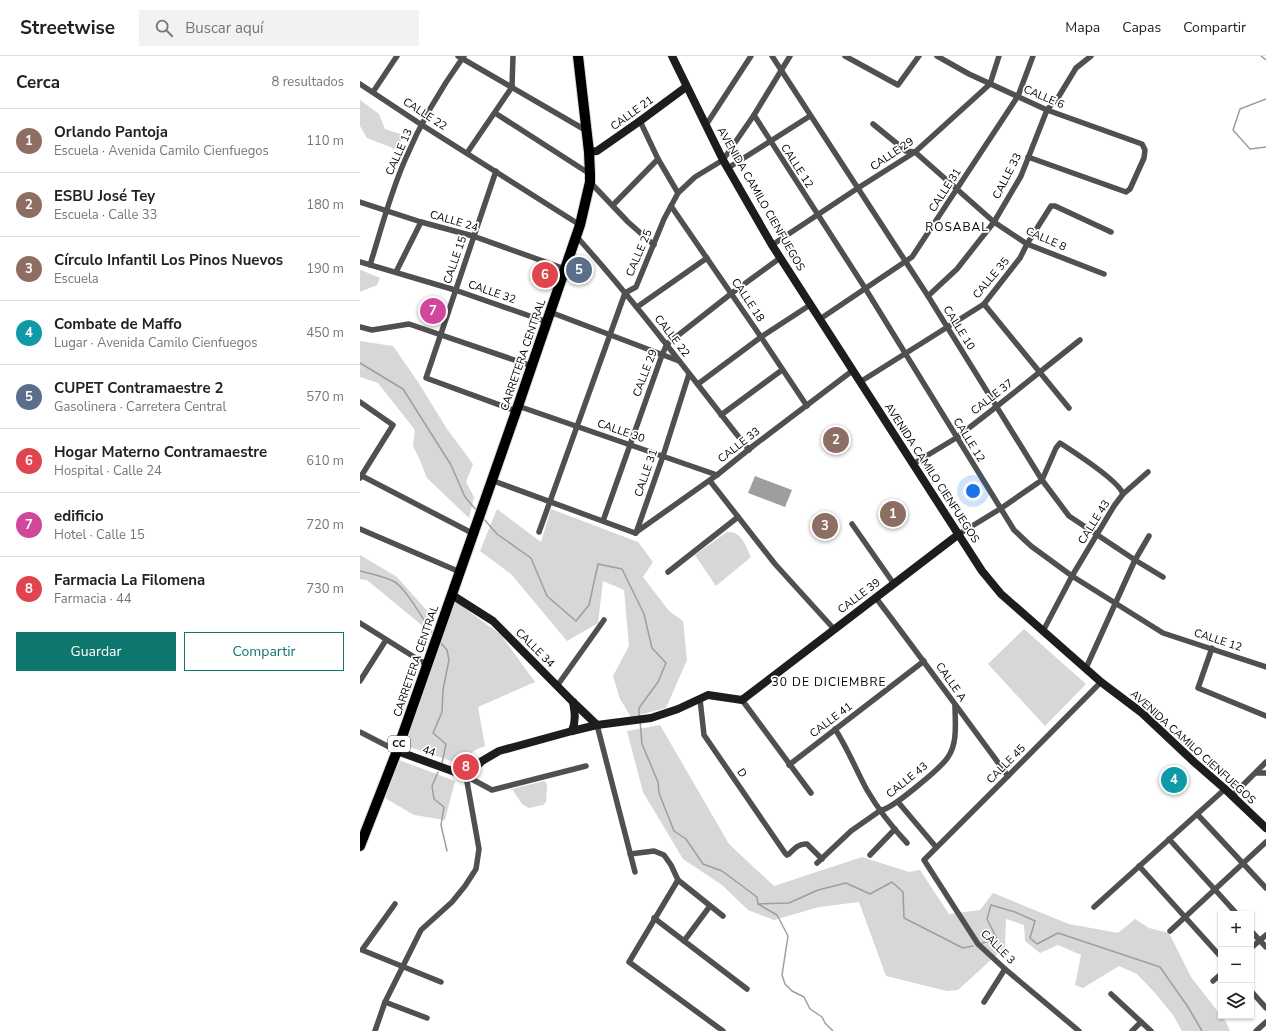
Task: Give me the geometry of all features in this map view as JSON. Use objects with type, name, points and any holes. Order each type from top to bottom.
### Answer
[{"type":"highway","name":"CARRETERA CENTRAL","points":[[360,846],[397,751],[577,237],[590,178],[587,131],[578,56]]},
{"type":"main road","name":"AVENIDA CAMILO CIENFUEGOS","points":[[674,57],[686,87],[723,160],[772,245],[982,571],[1001,594],[1101,682],[1142,713],[1266,828]]},
{"type":"main road","name":"CALLE 21","points":[[589,152],[597,151],[686,87]]},
{"type":"main road","name":"CALLE 39","points":[[742,700],[959,534]]},
{"type":"main road","name":"CALLE 34","points":[[452,595],[493,621],[597,725]]},
{"type":"main road","points":[[466,776],[482,761],[499,752],[572,731],[597,725],[651,718],[678,709],[708,695],[742,700]]},
{"type":"main road","points":[[572,731],[575,723],[573,702]]},
{"type":"main road","name":"44","points":[[397,751],[466,776]]},
{"type":"street","points":[[373,92],[397,56]]},
{"type":"street","points":[[467,153],[512,87],[514,56]]},
{"type":"street","points":[[706,125],[751,56]]},
{"type":"street","name":"CALLE 10","points":[[772,56],[928,296],[1042,480],[1069,516],[1163,577]]},
{"type":"street","points":[[845,56],[898,85],[919,56]]},
{"type":"street","name":"CALLE 6","points":[[937,56],[990,84],[1047,110],[1136,141],[1142,144],[1145,150],[1144,158],[1130,190],[1126,192],[1028,157]]},
{"type":"street","name":"CALLE 29","points":[[772,245],[915,152],[990,84],[999,56]]},
{"type":"street","name":"CALLE 31","points":[[820,319],[912,257],[1018,96],[1033,56]]},
{"type":"street","name":"CALLE 33","points":[[928,296],[957,269],[994,222],[1020,176],[1047,110],[1059,96],[1076,68],[1091,56]]},
{"type":"street","points":[[461,57],[587,131]]},
{"type":"street","name":"CALLE 13","points":[[370,265],[387,210],[405,160],[424,120],[461,57]]},
{"type":"street","name":"CALLE 25","points":[[539,532],[625,293],[636,287],[678,192],[695,177],[723,160],[754,115],[781,70],[787,57]]},
{"type":"street","name":"CALLE 22","points":[[360,84],[580,225]]},
{"type":"street","points":[[495,113],[590,178],[628,222],[654,245]]},
{"type":"street","name":"CALLE 12","points":[[754,115],[817,216],[865,288],[1014,530],[1031,546],[1072,576],[1164,633],[1266,667]]},
{"type":"street","points":[[728,168],[810,116]]},
{"type":"street","points":[[640,121],[658,159],[678,192]]},
{"type":"street","name":"CALLE 8","points":[[873,124],[906,151],[915,152],[994,222],[1027,244],[1104,274]]},
{"type":"street","points":[[613,205],[658,159]]},
{"type":"street","name":"CALLE 15","points":[[426,378],[496,172]]},
{"type":"street","name":"CALLE 24","points":[[360,202],[421,222],[473,236],[565,269]]},
{"type":"street","name":"CALLE 18","points":[[671,206],[732,293],[807,406]]},
{"type":"street","name":"CALLE 35","points":[[860,382],[984,304],[1020,258],[1051,206],[1055,206],[1111,232]]},
{"type":"street","points":[[396,272],[421,222]]},
{"type":"street","name":"CALLE 22","points":[[577,237],[667,344],[749,450]]},
{"type":"street","points":[[636,307],[707,258]]},
{"type":"street","name":"CALLE 29","points":[[603,521],[667,344],[732,293],[780,258]]},
{"type":"street","name":"CALLE 32","points":[[360,262],[610,335],[679,361]]},
{"type":"street","points":[[984,304],[1069,408]]},
{"type":"street","points":[[698,384],[761,337],[810,305]]},
{"type":"street","points":[[360,327],[372,330],[409,324],[532,366]]},
{"type":"street","name":"CALLE 37","points":[[913,464],[956,438],[1080,340]]},
{"type":"street","points":[[721,415],[782,370]]},
{"type":"street","name":"CALLE 33","points":[[635,533],[710,481],[852,371]]},
{"type":"street","name":"CALLE 31","points":[[635,533],[689,374]]},
{"type":"street","name":"CALLE 30","points":[[426,378],[517,408],[578,426],[717,475]]},
{"type":"street","points":[[360,402],[393,425],[360,477],[474,530]]},
{"type":"street","points":[[1042,480],[1056,448],[1060,443],[1110,479],[1122,490],[1123,494]]},
{"type":"street","name":"CALLE 43","points":[[1043,631],[1072,576],[1114,506],[1123,494],[1148,472]]},
{"type":"street","points":[[491,480],[635,533]]},
{"type":"street","name":"CALLE 39","points":[[959,534],[1000,509],[1042,480]]},
{"type":"street","points":[[710,481],[775,564],[834,629]]},
{"type":"street","points":[[668,572],[738,517]]},
{"type":"street","points":[[852,524],[894,584]]},
{"type":"street","points":[[360,528],[460,572]]},
{"type":"street","points":[[1086,668],[1135,560],[1149,536]]},
{"type":"street","name":"CALLE A","points":[[876,598],[1008,776]]},
{"type":"street","points":[[557,686],[604,620]]},
{"type":"street","points":[[360,623],[427,665]]},
{"type":"street","points":[[360,681],[386,640]]},
{"type":"street","points":[[1212,648],[1198,688],[1266,716]]},
{"type":"street","name":"CALLE 41","points":[[789,765],[924,661]]},
{"type":"street","name":"CALLE 45","points":[[924,860],[1101,682]]},
{"type":"street","name":"D","points":[[700,699],[704,735],[784,853],[787,855],[800,844],[806,844],[820,861]]},
{"type":"street","points":[[742,700],[811,794]]},
{"type":"street","name":"CALLE 43","points":[[820,861],[851,831],[880,810],[884,810],[898,802],[948,757],[954,742],[955,706]]},
{"type":"street","points":[[597,725],[635,872]]},
{"type":"street","points":[[835,729],[867,790],[880,810],[907,843]]},
{"type":"street","name":"44","points":[[360,732],[397,751]]},
{"type":"street","points":[[1232,796],[1266,762]]},
{"type":"street","name":"44","points":[[466,776],[492,790],[586,766]]},
{"type":"street","points":[[1256,773],[1266,773]]},
{"type":"street","points":[[375,1031],[385,1002],[401,967],[421,930],[452,902],[476,869],[479,849],[466,776]]},
{"type":"street","points":[[1094,908],[1225,789]]},
{"type":"street","points":[[898,802],[936,848]]},
{"type":"street","points":[[1197,814],[1266,888]]},
{"type":"street","points":[[870,855],[895,829]]},
{"type":"street","points":[[1170,839],[1233,911]]},
{"type":"street","points":[[1170,931],[1266,842]]},
{"type":"street","points":[[630,854],[654,851],[664,855],[671,865],[678,880],[724,916]]},
{"type":"street","name":"CALLE 3","points":[[924,860],[978,944],[1005,969],[1079,1031]]},
{"type":"street","points":[[1140,866],[1218,953]]},
{"type":"street","points":[[678,880],[629,962],[723,1031]]},
{"type":"street","points":[[395,904],[362,950],[441,982]]},
{"type":"street","points":[[684,940],[710,906]]},
{"type":"street","points":[[654,918],[748,989]]},
{"type":"street","points":[[1254,934],[1266,947]]},
{"type":"street","points":[[1252,947],[1266,935]]},
{"type":"street","points":[[984,1002],[1005,969]]},
{"type":"street","points":[[1213,981],[1218,977]]},
{"type":"street","points":[[1111,994],[1151,1031]]},
{"type":"street","points":[[1254,994],[1266,1008]]},
{"type":"street","points":[[385,1002],[427,1018]]},
{"type":"street","points":[[1132,1031],[1141,1022]]},
{"type":"street","points":[[1256,1031],[1266,1022]]},
{"type":"shaded area","points":[[360,100],[379,114],[385,129],[403,135],[398,150],[367,138],[360,126]]},
{"type":"shaded area","points":[[361,270],[380,278],[377,285],[360,292],[360,271]]},
{"type":"shaded area","points":[[360,341],[393,346],[418,382],[447,429],[473,464],[466,482],[474,497],[469,518],[427,478],[413,446],[415,430],[378,383],[360,377]]},
{"type":"shaded area","points":[[755,476],[792,490],[785,507],[748,493]]},
{"type":"shaded area","points":[[497,509],[541,542],[551,509],[638,542],[653,562],[643,577],[669,611],[683,621],[687,660],[666,708],[631,717],[620,699],[613,676],[629,646],[624,590],[603,581],[598,623],[567,641],[511,574],[480,551]]},
{"type":"shaded area","points":[[727,532],[732,532],[740,536],[751,557],[716,586],[695,555]]},
{"type":"shaded area","points":[[360,555],[397,577],[429,613],[424,627],[367,580],[360,579]]},
{"type":"shaded area","points":[[455,601],[501,635],[535,682],[478,707],[485,746],[475,750],[460,764],[404,745]]},
{"type":"shaded area","points":[[1024,629],[1086,684],[1045,726],[988,664]]},
{"type":"shaded area","points":[[660,725],[729,844],[774,886],[862,857],[909,872],[920,870],[949,914],[980,910],[993,893],[1069,924],[1118,933],[1135,919],[1149,928],[1169,933],[1191,977],[1218,1012],[1218,1019],[1224,1019],[1230,1031],[1182,1031],[1173,1015],[1137,974],[1119,966],[1083,988],[1075,985],[1081,955],[1058,945],[1040,953],[1025,941],[1024,925],[1006,919],[1005,947],[958,990],[947,991],[886,976],[859,902],[819,907],[774,920],[748,910],[722,885],[683,859],[643,792],[627,731]]},
{"type":"shaded area","points":[[399,760],[455,781],[445,820],[414,815],[385,798]]},
{"type":"shaded area","points":[[544,781],[546,782],[547,786],[546,802],[543,805],[529,808],[522,804],[512,789]]},
{"type":"waterway","points":[[1261,56],[1266,60]]},
{"type":"waterway","points":[[1266,99],[1240,109],[1233,130],[1250,149],[1266,147]]},
{"type":"waterway","points":[[360,363],[403,389],[451,465],[465,497],[477,511]]},
{"type":"waterway","points":[[483,518],[497,534],[531,558],[547,596],[576,621],[589,605],[598,564],[622,569],[644,614],[652,648],[666,663],[658,682],[639,708],[639,716]]},
{"type":"waterway","points":[[360,571],[385,578],[398,584],[409,597],[434,635]]},
{"type":"waterway","points":[[439,641],[447,650],[449,660],[443,690],[442,712],[433,733],[446,744],[442,763]]},
{"type":"waterway","points":[[640,721],[642,744],[658,782],[659,793],[674,831],[686,839],[703,864],[722,871],[757,897],[758,904],[789,903],[818,890],[846,883],[870,894],[892,882],[903,892],[904,918],[963,948],[973,946]]},
{"type":"waterway","points":[[438,772],[432,786],[434,799],[444,807],[441,825],[447,851]]},
{"type":"waterway","points":[[758,904],[777,915],[788,936],[782,975],[785,984],[792,991],[804,997],[810,1009],[822,1017],[825,1023],[833,1031]]},
{"type":"waterway","points":[[982,943],[997,939],[987,919],[991,905],[1015,912],[1035,921],[1030,938],[1037,944],[1058,933],[1160,967],[1188,1007],[1202,1031]]},
{"type":"place","name":"CUPET Contramaestre 2","points":[[579,270]]},
{"type":"place","name":"Hogar Materno Contramaestre","points":[[545,275]]},
{"type":"place","name":"edificio","points":[[433,311]]},
{"type":"place","name":"ESBU José Tey","points":[[836,440]]},
{"type":"place","name":"Orlando Pantoja","points":[[893,514]]},
{"type":"place","name":"Círculo Infantil Los Pinos Nuevos","points":[[825,526]]},
{"type":"place","name":"Farmacia La Filomena","points":[[466,767]]},
{"type":"place","name":"Combate de Maffo","points":[[1174,780]]},
{"type":"district","name":"ROSABAL","points":[[957,227]]},
{"type":"district","name":"30 DE DICIEMBRE","points":[[829,682]]}]
